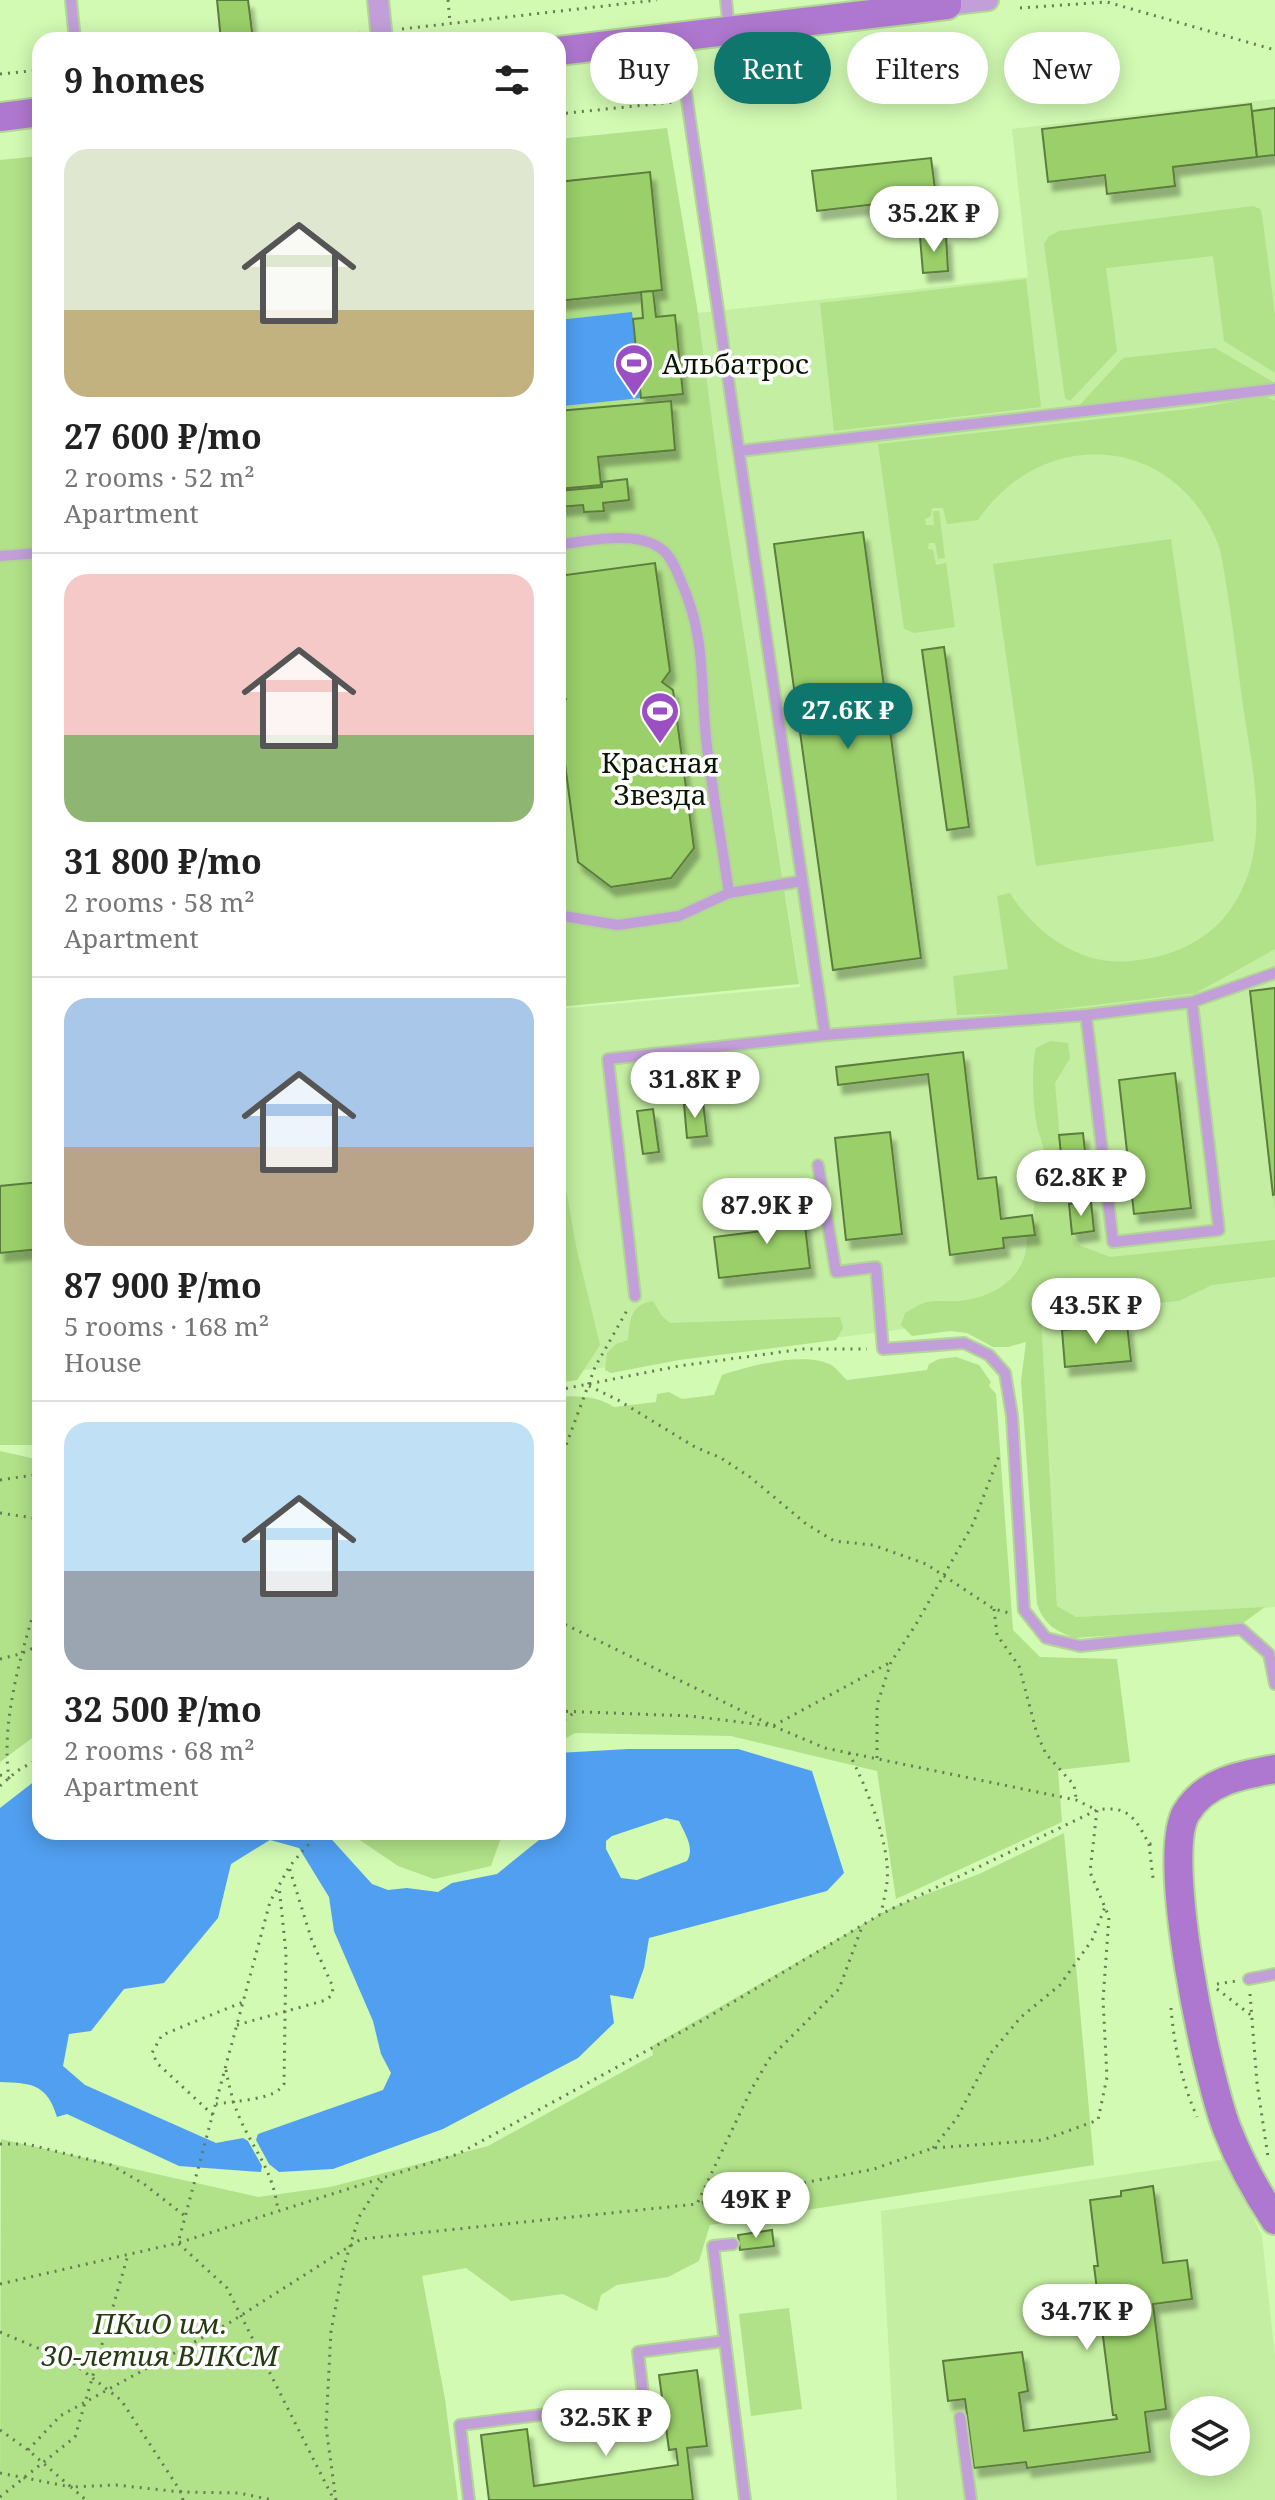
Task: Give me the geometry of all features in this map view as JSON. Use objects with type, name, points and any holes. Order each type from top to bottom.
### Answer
[{"type":"main road","points":[[698,35],[947,2]]},
{"type":"main road","points":[[566,50],[590,47]]},
{"type":"main road","points":[[0,117],[32,113]]},
{"type":"main road","points":[[1275,1764],[1202,1792],[1185,1815],[1178,1845],[1177,1871],[1192,1987],[1210,2078],[1228,2131],[1275,2220]]},
{"type":"street","points":[[378,0],[382,32]]},
{"type":"street","points":[[947,2],[988,0]]},
{"type":"lane","points":[[71,0],[74,32]]},
{"type":"lane","points":[[726,0],[729,31]]},
{"type":"lane","points":[[687,104],[825,1035]]},
{"type":"lane","points":[[739,451],[1275,389]]},
{"type":"lane","points":[[566,544],[597,539],[635,539],[660,548],[674,565],[697,623],[704,664],[707,744],[729,893]]},
{"type":"lane","points":[[0,556],[32,554]]},
{"type":"lane","points":[[566,916],[618,925],[679,916],[729,893],[802,881]]},
{"type":"lane","points":[[635,1296],[608,1059],[825,1035],[1086,1015],[1192,1002],[1275,973]]},
{"type":"lane","points":[[1086,1015],[1113,1242],[1219,1230],[1192,1002]]},
{"type":"lane","points":[[818,1165],[836,1272],[876,1267],[883,1349],[964,1343],[989,1355],[1005,1373],[1012,1416],[1024,1610],[1046,1638],[1080,1646],[1241,1629],[1269,1654],[1275,1684]]},
{"type":"lane","points":[[1249,1979],[1275,1974]]},
{"type":"lane","points":[[733,2244],[713,2246],[745,2500]]},
{"type":"lane","points":[[469,2500],[460,2425],[644,2402],[638,2352],[725,2341]]},
{"type":"lane","points":[[960,2417],[971,2500]]},
{"type":"path","points":[[448,0],[450,23]]},
{"type":"path","points":[[403,32],[450,23],[657,0]]},
{"type":"path","points":[[1020,8],[1107,2],[1275,50]]},
{"type":"path","points":[[0,74],[32,71]]},
{"type":"path","points":[[566,113],[656,104]]},
{"type":"path","points":[[566,1446],[595,1367],[635,1296]]},
{"type":"path","points":[[566,1389],[679,1366],[803,1349],[883,1349]]},
{"type":"path","points":[[589,1386],[695,1447],[721,1458],[750,1477],[805,1523],[834,1541],[873,1545],[926,1564],[994,1609],[1028,1614]]},
{"type":"path","points":[[877,1758],[877,1705],[891,1662],[973,1524],[1000,1454]]},
{"type":"path","points":[[0,1480],[32,1475]]},
{"type":"path","points":[[0,1513],[32,1518]]},
{"type":"path","points":[[994,1609],[997,1635],[1019,1666],[1037,1734],[1046,1754],[1074,1785],[1076,1800]]},
{"type":"path","points":[[9,1778],[4,1764],[9,1696],[32,1617]]},
{"type":"path","points":[[566,1625],[773,1726],[825,1748],[1076,1800],[1097,1810]]},
{"type":"path","points":[[0,1659],[32,1649]]},
{"type":"path","points":[[566,1711],[690,1716],[773,1726],[891,1662]]},
{"type":"path","points":[[566,1719],[576,1711]]},
{"type":"path","points":[[849,1753],[866,1787],[881,1835],[888,1879],[881,1914]]},
{"type":"path","points":[[0,1786],[32,1763]]},
{"type":"path","points":[[0,1775],[9,1778]]},
{"type":"path","points":[[0,2284],[178,2243],[458,2154],[703,2020],[881,1914],[1097,1810],[1113,1808],[1125,1811],[1138,1824],[1149,1844],[1178,1845]]},
{"type":"path","points":[[28,2450],[60,2416],[242,2315],[361,2239],[697,2204],[874,2169],[933,2148],[1043,2140],[1098,2120],[1107,2077],[1103,2000],[1109,1917],[1090,1872],[1097,1810]]},
{"type":"path","points":[[178,2243],[270,1902],[289,1867],[312,1840]]},
{"type":"path","points":[[237,2025],[326,2000],[332,1995],[333,1987],[312,1941],[289,1867]]},
{"type":"path","points":[[216,2104],[281,2091],[284,2084],[286,1953],[279,1885]]},
{"type":"path","points":[[933,2148],[957,2118],[991,2053],[1021,2017],[1060,1985],[1092,1940],[1105,1907]]},
{"type":"path","points":[[697,2204],[769,2059],[839,1989],[863,1924]]},
{"type":"path","points":[[1249,1979],[1257,2083],[1269,2169]]},
{"type":"path","points":[[1212,1985],[1252,2016]]},
{"type":"path","points":[[213,2115],[158,2064],[152,2053],[162,2035],[243,2002]]},
{"type":"path","points":[[225,2068],[239,2118],[267,2167],[278,2211]]},
{"type":"path","points":[[0,2144],[27,2144],[111,2165],[144,2184],[185,2217]]},
{"type":"path","points":[[335,2500],[326,2427],[331,2331],[349,2247],[359,2217],[385,2177]]},
{"type":"path","points":[[178,2243],[227,2288],[335,2500]]},
{"type":"path","points":[[0,2497],[75,2437],[128,2255]]},
{"type":"path","points":[[0,2332],[73,2363],[121,2400],[181,2492],[183,2500]]},
{"type":"path","points":[[0,2430],[86,2500]]},
{"type":"path","points":[[0,2473],[71,2487],[116,2485],[181,2492],[239,2493],[272,2500]]},
{"type":"shaded area","points":[[1275,99],[1275,1607],[1076,1617],[1057,1607],[1041,1315],[1179,1301],[1198,1291],[569,1372],[566,1336],[566,1008],[800,987],[720,481],[698,313],[1028,277],[1012,129]]},
{"type":"shaded area","points":[[1227,2159],[1262,2236],[1275,2357],[1275,2500],[897,2500],[881,2211]]},
{"type":"green space","name":"Красная Звезда","points":[[667,128],[698,313],[720,481],[799,984],[566,1006],[566,138]]},
{"type":"green space","points":[[32,157],[32,1445],[0,1445],[0,160]]},
{"type":"green space","points":[[1253,206],[1260,209],[1262,215],[1275,315],[1275,373],[1224,341],[1213,256],[1106,268],[1117,351],[1070,401],[1065,398],[1044,244],[1049,236],[1059,231]]},
{"type":"green space","points":[[1026,279],[1041,407],[834,431],[820,303]]},
{"type":"green space","points":[[1215,348],[1275,383],[1274,387],[1077,408],[1123,358]]},
{"type":"green space","points":[[1265,396],[1275,401],[1275,949],[1196,993],[1027,1013],[957,1015],[953,976],[1008,969],[997,896],[1010,893],[1032,921],[1061,944],[1094,958],[1112,961],[1168,954],[1192,944],[1213,929],[1239,896],[1249,871],[1255,845],[1256,818],[1252,762],[1220,549],[1201,511],[1175,483],[1144,464],[1109,455],[1073,456],[1038,467],[1006,488],[978,520],[947,524],[943,508],[932,508],[931,516],[925,519],[926,525],[934,525],[933,511],[939,511],[945,558],[938,559],[935,543],[929,543],[928,549],[933,550],[936,565],[946,563],[955,627],[914,633],[904,629],[878,444],[1197,408]]},
{"type":"green space","points":[[1171,539],[1214,841],[1036,866],[993,564]]},
{"type":"green space","points":[[1050,1041],[1068,1043],[1070,1058],[1055,1083],[1063,1173],[1076,1244],[1110,1257],[1275,1240],[1275,1277],[1212,1285],[1179,1301],[1041,1315],[1057,1606],[1076,1617],[1265,1607],[1239,1626],[1075,1638],[1051,1626],[1037,1604],[1021,1381],[1026,1342],[993,1347],[967,1333],[950,1331],[912,1336],[901,1325],[905,1313],[924,1303],[959,1301],[986,1295],[1008,1282],[1022,1262],[1027,1235],[1035,1234],[1035,1202],[1045,1160],[1035,1112],[1034,1056],[1036,1048]]},
{"type":"green space","points":[[566,1189],[600,1345],[577,1380],[566,1382]]},
{"type":"green space","points":[[653,1301],[670,1323],[840,1317],[843,1328],[836,1340],[679,1360],[611,1373],[605,1370],[607,1353],[616,1344],[628,1340],[633,1314],[640,1306]]},
{"type":"green space","points":[[956,1357],[979,1365],[996,1394],[1013,1630],[1040,1657],[1117,1659],[1130,1762],[1058,1770],[1062,1822],[896,1899],[877,1771],[731,1736],[575,1733],[566,1738],[566,1396],[587,1397],[614,1407],[656,1402],[657,1394],[669,1392],[682,1399],[714,1395],[722,1375],[778,1361],[822,1361],[833,1366],[847,1380],[927,1370],[929,1364]]},
{"type":"green space","points":[[0,1451],[32,1458],[32,1738],[0,1762]]},
{"type":"green space","name":"ПКиО им. 30-летия ВЛКСМ","points":[[1064,1833],[1094,2165],[710,2225],[699,2261],[668,2277],[617,2285],[601,2295],[597,2311],[563,2294],[511,2301],[466,2268],[422,2276],[445,2399],[458,2500],[0,2500],[1,2139],[258,2197],[330,2187],[488,2146],[653,2055],[652,2046],[893,1907],[979,1874]]},
{"type":"green space","points":[[360,1840],[500,1840],[491,1866],[434,1879],[398,1866]]},
{"type":"green space","points":[[789,2308],[802,2409],[751,2416],[739,2314]]},
{"type":"water","name":"Альбатрос","points":[[632,312],[641,398],[566,406],[566,319]]},
{"type":"water","points":[[628,1749],[738,1749],[812,1771],[844,1873],[827,1891],[649,1938],[644,1968],[633,1999],[610,1995],[614,2023],[578,2058],[443,2129],[333,2169],[279,2172],[269,2164],[256,2140],[258,2134],[383,2090],[391,2073],[381,2054],[373,2021],[334,1931],[329,1897],[299,1848],[270,1840],[332,1840],[372,1884],[388,1890],[407,1888],[438,1892],[452,1883],[497,1874],[539,1840],[566,1840],[566,1753]],"holes":[[[666,1818],[679,1821],[690,1846],[687,1861],[637,1880],[621,1878],[606,1849],[606,1841],[612,1836]]]},
{"type":"water","points":[[32,1783],[32,1840],[270,1840],[231,1864],[218,1918],[164,1983],[124,1989],[91,2031],[69,2034],[63,2066],[85,2085],[216,2143],[243,2138],[248,2141],[262,2166],[261,2172],[179,2166],[67,2114],[57,2117],[48,2098],[37,2088],[0,2082],[0,1808]]},
{"type":"building","points":[[217,0],[248,0],[252,32],[220,32]]},
{"type":"building","points":[[1251,104],[1257,157],[1173,167],[1175,186],[1107,194],[1105,175],[1048,182],[1042,129]]},
{"type":"building","points":[[1275,108],[1275,155],[1257,157],[1252,111]]},
{"type":"building","points":[[931,158],[936,197],[817,211],[812,171]]},
{"type":"building","name":"Альбатрос","points":[[650,172],[662,290],[566,300],[566,181]]},
{"type":"building","points":[[946,235],[948,271],[923,273],[920,237]]},
{"type":"building","points":[[653,291],[656,317],[675,315],[683,394],[641,398],[633,319],[643,318],[641,292]]},
{"type":"building","points":[[671,401],[675,450],[598,457],[601,485],[566,488],[566,410]]},
{"type":"building","points":[[627,479],[629,500],[603,503],[604,511],[584,512],[583,505],[566,506],[566,490],[602,487],[602,482]]},
{"type":"building","points":[[863,532],[921,958],[833,970],[774,544]]},
{"type":"building","points":[[655,563],[670,671],[662,682],[673,690],[694,848],[671,878],[611,887],[578,862],[566,771],[566,575]]},
{"type":"building","points":[[944,647],[969,827],[947,830],[922,650]]},
{"type":"building","points":[[1275,988],[1275,1194],[1273,1195],[1250,991]]},
{"type":"building","points":[[963,1052],[978,1179],[996,1177],[1001,1219],[1032,1215],[1035,1235],[1003,1238],[1004,1248],[950,1255],[928,1074],[838,1085],[836,1067]]},
{"type":"building","points":[[1175,1073],[1191,1208],[1134,1214],[1119,1080]]},
{"type":"building","points":[[703,1102],[707,1136],[687,1138],[684,1104]]},
{"type":"building","points":[[653,1109],[659,1152],[643,1154],[637,1111]]},
{"type":"building","points":[[890,1132],[902,1234],[846,1240],[835,1138]]},
{"type":"building","points":[[1083,1133],[1087,1170],[1063,1173],[1059,1135]]},
{"type":"building","points":[[32,1183],[32,1250],[0,1253],[0,1186]]},
{"type":"building","points":[[801,1192],[810,1268],[719,1278],[714,1237],[787,1228],[783,1194]]},
{"type":"building","points":[[1091,1202],[1094,1231],[1072,1234],[1069,1204]]},
{"type":"building","points":[[1127,1324],[1131,1361],[1065,1367],[1062,1330]]},
{"type":"building","points":[[1153,2186],[1163,2263],[1187,2260],[1192,2299],[1153,2304],[1166,2409],[1145,2412],[1150,2452],[1027,2468],[1026,2462],[974,2468],[965,2399],[948,2401],[943,2361],[1022,2352],[1028,2391],[1019,2393],[1024,2431],[1117,2419],[1113,2415],[1094,2266],[1098,2266],[1090,2200],[1121,2196],[1121,2191]]},
{"type":"building","points":[[772,2230],[774,2246],[740,2250],[738,2235]]},
{"type":"building","points":[[697,2370],[707,2446],[687,2448],[693,2500],[489,2500],[481,2435],[527,2429],[534,2486],[678,2465],[676,2449],[669,2450],[659,2375]]},
{"type":"place","name":"Альбатрос","points":[[634,397]]},
{"type":"place","name":"Красная Звезда","points":[[660,745]]}]
